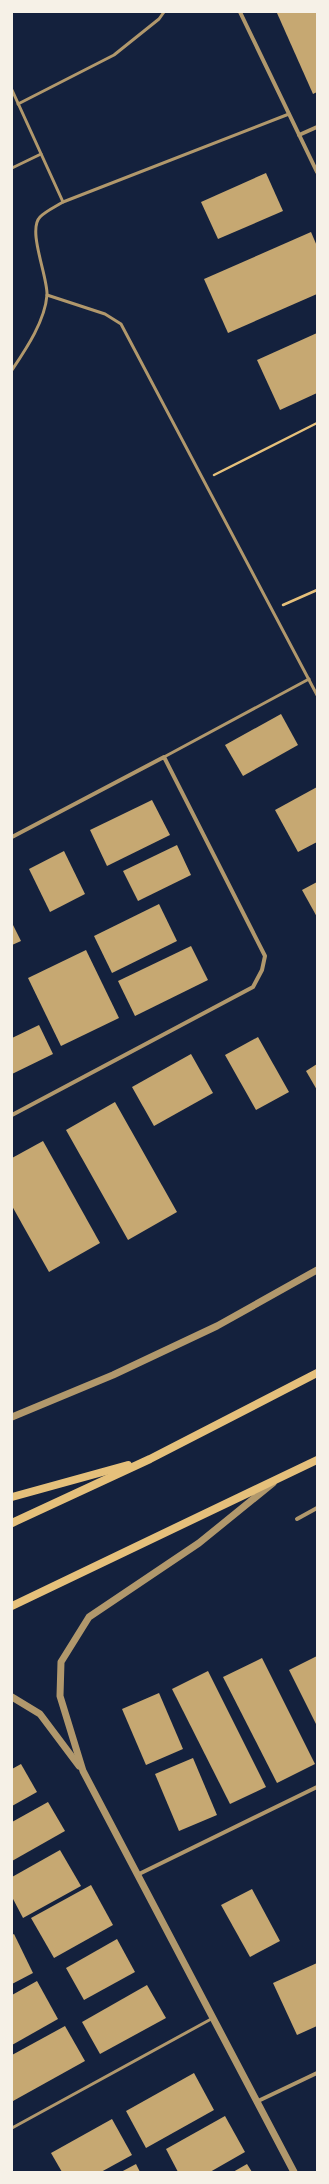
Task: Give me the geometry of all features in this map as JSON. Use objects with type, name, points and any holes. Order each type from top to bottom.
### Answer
[{"type":"main road","points":[[12,1523],[150,1459],[317,1373]]},
{"type":"main road","points":[[12,1497],[150,1459]]},
{"type":"main road","points":[[12,1606],[317,1460]]},
{"type":"street","points":[[240,12],[317,172]]},
{"type":"street","points":[[299,135],[317,127]]},
{"type":"street","points":[[12,837],[164,757],[265,956],[262,970],[253,987],[12,1115]]},
{"type":"street","points":[[12,1417],[113,1375],[217,1326],[317,1270]]},
{"type":"street","points":[[83,1771],[60,1696],[61,1662],[89,1617],[199,1542],[276,1480]]},
{"type":"street","points":[[297,1519],[317,1508]]},
{"type":"street","points":[[12,1697],[40,1714],[83,1771],[137,1875],[214,2017],[256,2102],[294,2172]]},
{"type":"street","points":[[137,1875],[317,1787]]},
{"type":"street","points":[[256,2102],[317,2072]]},
{"type":"lane","points":[[18,104],[114,55],[159,19],[164,12]]},
{"type":"lane","points":[[12,90],[63,202]]},
{"type":"lane","points":[[12,370],[25,351],[40,320],[47,295],[35,227],[39,218],[63,202],[289,114]]},
{"type":"lane","points":[[12,168],[41,154]]},
{"type":"lane","points":[[47,295],[105,314],[121,324],[202,480],[317,695]]},
{"type":"lane","points":[[164,757],[309,679]]},
{"type":"lane","points":[[12,2128],[214,2017]]},
{"type":"path","points":[[202,480],[317,424]]},
{"type":"path","points":[[272,610],[317,590]]},
{"type":"building","points":[[317,12],[317,92],[313,94],[277,13]]},
{"type":"building","points":[[266,173],[283,211],[218,239],[201,202]]},
{"type":"building","points":[[311,232],[317,246],[317,294],[228,333],[204,279]]},
{"type":"building","points":[[317,333],[317,393],[280,410],[257,360]]},
{"type":"building","points":[[281,714],[298,745],[243,776],[225,745]]},
{"type":"building","points":[[317,787],[317,842],[298,852],[275,810]]},
{"type":"building","points":[[152,800],[170,835],[107,866],[90,830]]},
{"type":"building","points":[[177,845],[191,875],[138,901],[123,871]]},
{"type":"building","points":[[64,851],[85,894],[50,912],[29,869]]},
{"type":"building","points":[[317,882],[317,917],[302,890]]},
{"type":"building","points":[[159,904],[177,941],[112,973],[94,936]]},
{"type":"building","points":[[12,923],[21,941],[12,945]]},
{"type":"building","points":[[191,946],[208,980],[135,1016],[118,981]]},
{"type":"building","points":[[86,950],[119,1018],[61,1046],[28,978]]},
{"type":"building","points":[[39,1025],[53,1054],[12,1074],[12,1038]]},
{"type":"building","points":[[258,1037],[289,1092],[256,1110],[225,1055]]},
{"type":"building","points":[[191,1054],[213,1093],[154,1126],[132,1087]]},
{"type":"building","points":[[317,1064],[317,1090],[306,1071]]},
{"type":"building","points":[[115,1102],[177,1212],[128,1240],[66,1130]]},
{"type":"building","points":[[43,1141],[100,1243],[49,1272],[12,1206],[12,1158]]},
{"type":"building","points":[[317,1656],[317,1726],[289,1670]]},
{"type":"building","points":[[262,1658],[315,1764],[277,1783],[223,1677]]},
{"type":"building","points":[[208,1671],[266,1787],[230,1804],[172,1689]]},
{"type":"building","points":[[159,1693],[183,1749],[146,1765],[122,1709]]},
{"type":"building","points":[[193,1758],[217,1815],[179,1831],[155,1774]]},
{"type":"building","points":[[21,1764],[37,1792],[12,1806],[12,1769]]},
{"type":"building","points":[[48,1802],[65,1831],[12,1861],[12,1822]]},
{"type":"building","points":[[60,1850],[81,1886],[23,1918],[12,1897],[12,1877]]},
{"type":"building","points":[[91,1885],[113,1925],[54,1958],[31,1918]]},
{"type":"building","points":[[252,1889],[280,1941],[250,1957],[221,1905]]},
{"type":"building","points":[[14,1934],[33,1973],[12,1984],[12,1935]]},
{"type":"building","points":[[117,1939],[135,1972],[84,2000],[66,1968]]},
{"type":"building","points":[[317,1963],[317,2026],[297,2035],[273,1983]]},
{"type":"building","points":[[37,1981],[58,2019],[12,2045],[12,1995]]},
{"type":"building","points":[[147,1985],[166,2018],[100,2054],[82,2022]]},
{"type":"building","points":[[65,2026],[85,2061],[13,2101],[12,2055]]},
{"type":"building","points":[[194,2073],[214,2110],[146,2148],[126,2111]]},
{"type":"building","points":[[225,2116],[245,2152],[210,2172],[178,2172],[166,2149]]},
{"type":"building","points":[[112,2119],[132,2155],[101,2172],[62,2172],[51,2153]]},
{"type":"building","points":[[136,2164],[140,2172],[121,2172]]},
{"type":"building","points":[[247,2164],[252,2172],[233,2172]]}]
